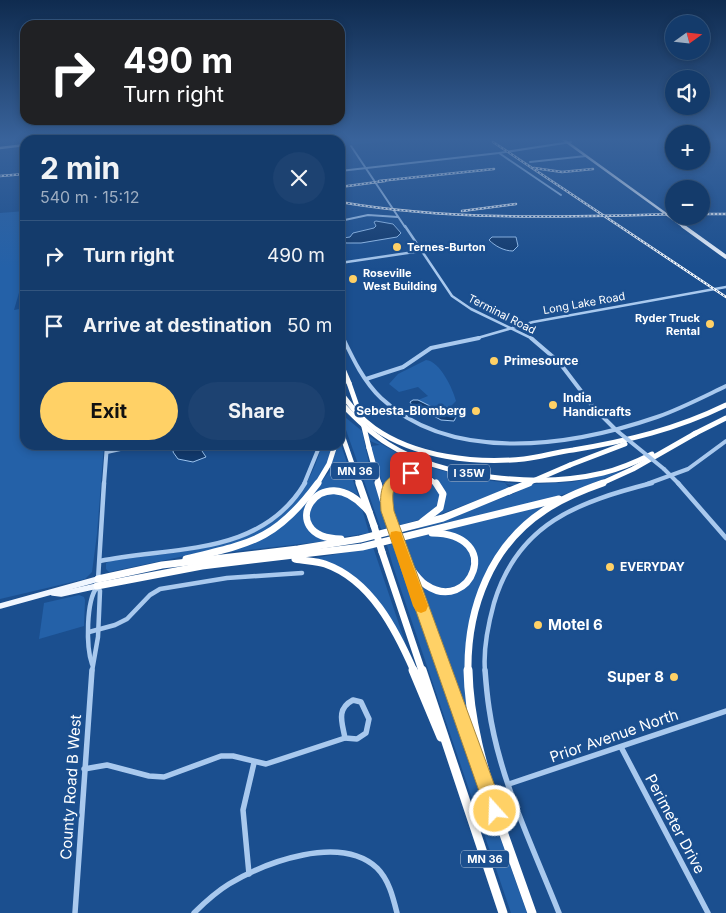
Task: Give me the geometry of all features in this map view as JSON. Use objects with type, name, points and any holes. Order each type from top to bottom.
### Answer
[{"type":"highway","name":"MN 36","points":[[345,374],[363,423],[380,491],[401,552],[532,913]]},
{"type":"highway","name":"I 35W","points":[[345,399],[357,415],[384,434],[418,448],[459,457],[494,460],[532,458],[641,438],[678,426],[726,405]]},
{"type":"highway","name":"I 35W","points":[[345,408],[373,434],[403,452],[450,469],[508,479],[555,480],[609,472],[630,465],[726,418]]},
{"type":"highway","points":[[502,829],[481,758],[471,711],[468,662],[474,615],[481,588],[500,554],[516,533],[544,510],[626,473],[696,433]]},
{"type":"highway","points":[[98,582],[208,565],[345,550],[407,532],[641,438]]},
{"type":"highway","name":"MN 36","points":[[345,443],[503,913]]},
{"type":"highway","points":[[98,582],[241,546],[260,539],[277,529],[291,517],[327,471],[334,450]]},
{"type":"highway","points":[[391,522],[386,494],[392,482],[400,476],[411,473],[427,476],[440,487],[443,495],[442,503],[433,515],[407,532]]},
{"type":"highway","points":[[162,565],[298,549],[407,532],[537,505],[590,488]]},
{"type":"highway","points":[[360,539],[335,540],[319,536],[308,526],[306,512],[309,504],[318,496],[328,491],[338,490],[352,494],[369,512]]},
{"type":"highway","points":[[401,552],[420,580],[434,589],[447,590],[459,588],[468,582],[474,573],[473,554],[458,537],[435,532],[407,532]]},
{"type":"highway","points":[[278,557],[307,559],[326,563],[353,577],[369,593],[388,621],[408,659],[458,777]]},
{"type":"main road","points":[[624,183],[726,255]]},
{"type":"main road","points":[[627,183],[665,209]]},
{"type":"main road","points":[[686,225],[698,235]]},
{"type":"main road","points":[[0,606],[52,593],[62,594],[98,582]]},
{"type":"street","name":"Terminal Road","points":[[375,183],[456,299],[471,309],[527,335],[544,347],[594,408],[616,430],[664,469],[687,491],[726,538]]},
{"type":"street","points":[[542,183],[561,195]]},
{"type":"street","points":[[388,216],[395,213]]},
{"type":"street","points":[[345,220],[368,215],[398,217]]},
{"type":"street","points":[[345,262],[422,251]]},
{"type":"street","name":"Long Lake Road","points":[[366,379],[403,367],[431,348],[487,336],[533,322],[726,287]]},
{"type":"street","points":[[345,341],[366,379],[388,405],[421,425],[462,439],[507,444],[558,440],[607,431],[658,416],[726,386]]},
{"type":"street","points":[[559,913],[509,784],[491,724],[485,665],[487,630],[496,593],[516,556],[532,536],[563,514],[631,488],[671,476],[691,467],[712,448],[726,442]]},
{"type":"street","points":[[107,452],[116,450]]},
{"type":"street","points":[[100,561],[182,550],[230,539],[260,528],[284,510],[295,496],[312,470],[318,450]]},
{"type":"street","name":"County Road B West","points":[[75,913],[92,664],[95,655],[100,591],[98,582],[107,452]]},
{"type":"street","points":[[89,632],[109,628],[126,620],[152,592],[160,589],[227,578],[302,573]]},
{"type":"street","name":"County Road B West","points":[[92,664],[88,656],[89,632],[92,593],[98,582]]},
{"type":"street","points":[[84,769],[109,765],[146,776],[163,777],[172,776],[220,756],[233,756],[254,764],[266,764],[345,738],[357,739],[366,734],[369,719],[361,702],[353,700],[345,704],[341,713],[345,738]]},
{"type":"street","name":"Prior Avenue North","points":[[509,784],[726,711]]},
{"type":"street","name":"Perimeter Drive","points":[[621,747],[708,913]]},
{"type":"street","points":[[250,874],[243,810],[254,764]]},
{"type":"street","points":[[194,913],[211,896],[279,860],[308,854],[338,853],[355,856],[371,864],[385,879],[394,898],[397,913]]},
{"type":"shaded area","points":[[20,211],[20,289],[14,310],[20,309],[20,450],[104,450],[92,572],[85,579],[0,599],[0,213]]},
{"type":"shaded area","points":[[374,222],[393,224],[401,233],[397,237],[361,243],[346,243],[345,238],[350,237],[353,233],[374,228],[376,226]]},
{"type":"shaded area","points":[[492,237],[516,237],[518,246],[513,251],[503,249],[489,240]]},
{"type":"shaded area","points":[[426,360],[441,370],[449,383],[456,401],[450,407],[434,408],[418,400],[428,396],[418,387],[399,392],[389,384],[398,374]]},
{"type":"shaded area","points":[[418,400],[434,408],[450,407],[456,417],[454,421],[441,420],[411,404],[410,402]]},
{"type":"shaded area","points":[[345,417],[362,431],[372,477],[389,528],[381,529],[345,427]]},
{"type":"shaded area","points":[[369,436],[422,464],[459,475],[519,484],[515,486],[505,483],[509,488],[433,517],[440,511],[441,484],[426,474],[410,472],[395,476],[384,489],[371,446],[380,445],[370,441]]},
{"type":"shaded area","points":[[174,450],[201,450],[206,457],[193,462],[178,459]]},
{"type":"shaded area","points":[[320,450],[331,450],[327,467],[291,513],[276,527],[236,545],[109,572],[106,569],[106,563],[110,561],[209,547],[239,539],[266,526],[289,507],[308,481]]},
{"type":"shaded area","points":[[336,450],[343,450],[358,495],[340,488],[331,488],[323,490],[310,499],[306,505],[304,521],[308,529],[327,541],[212,554],[241,547],[292,518],[329,472]]},
{"type":"shaded area","points":[[623,471],[568,493],[536,503],[408,531],[515,493],[531,484],[573,482]]},
{"type":"shaded area","points":[[425,476],[439,489],[440,504],[421,519],[397,526],[391,507],[391,486],[401,477]]},
{"type":"shaded area","points":[[324,493],[347,493],[362,509],[369,533],[344,537],[331,536],[317,530],[310,524],[309,507]]},
{"type":"shaded area","points":[[544,505],[509,536],[492,560],[479,588],[471,615],[468,721],[416,578],[441,592],[471,582],[476,572],[477,560],[453,533],[445,530]]},
{"type":"shaded area","points":[[444,534],[464,545],[468,549],[471,559],[470,577],[457,585],[446,588],[436,587],[427,582],[413,564],[403,541],[426,535]]},
{"type":"shaded area","points":[[394,544],[467,746],[463,747],[477,786],[483,790],[527,913],[511,913],[393,566],[387,545]]},
{"type":"shaded area","points":[[373,547],[409,654],[382,608],[362,583],[350,573],[316,558]]},
{"type":"shaded area","points":[[79,595],[84,597],[85,600],[84,626],[39,639],[44,603]]},
{"type":"railway","points":[[345,186],[373,183]]},
{"type":"railway","points":[[554,183],[604,216]]},
{"type":"railway","points":[[345,203],[465,215],[548,217],[604,216]]},
{"type":"railway","points":[[462,211],[516,204]]},
{"type":"railway","points":[[604,216],[665,214]]},
{"type":"railway","points":[[710,214],[726,214]]},
{"type":"railway","points":[[604,216],[726,297]]},
{"type":"slow traffic","points":[[396,536],[421,606]]},
{"type":"place","name":"Ternes-Burton","points":[[397,247]]},
{"type":"place","name":"Roseville West Building","points":[[353,279]]},
{"type":"place","name":"Ryder Truck Rental","points":[[710,324]]},
{"type":"place","name":"Primesource","points":[[494,361]]},
{"type":"place","name":"India Handicrafts","points":[[553,405]]},
{"type":"place","name":"Sebesta-Blomberg","points":[[476,411]]},
{"type":"place","name":"EVERYDAY","points":[[610,567]]},
{"type":"place","name":"Motel 6","points":[[538,625]]},
{"type":"place","name":"Super 8","points":[[674,677]]},
{"type":"route","points":[[411,473],[395,478],[389,486],[386,494],[388,511],[430,634],[495,811]]}]
